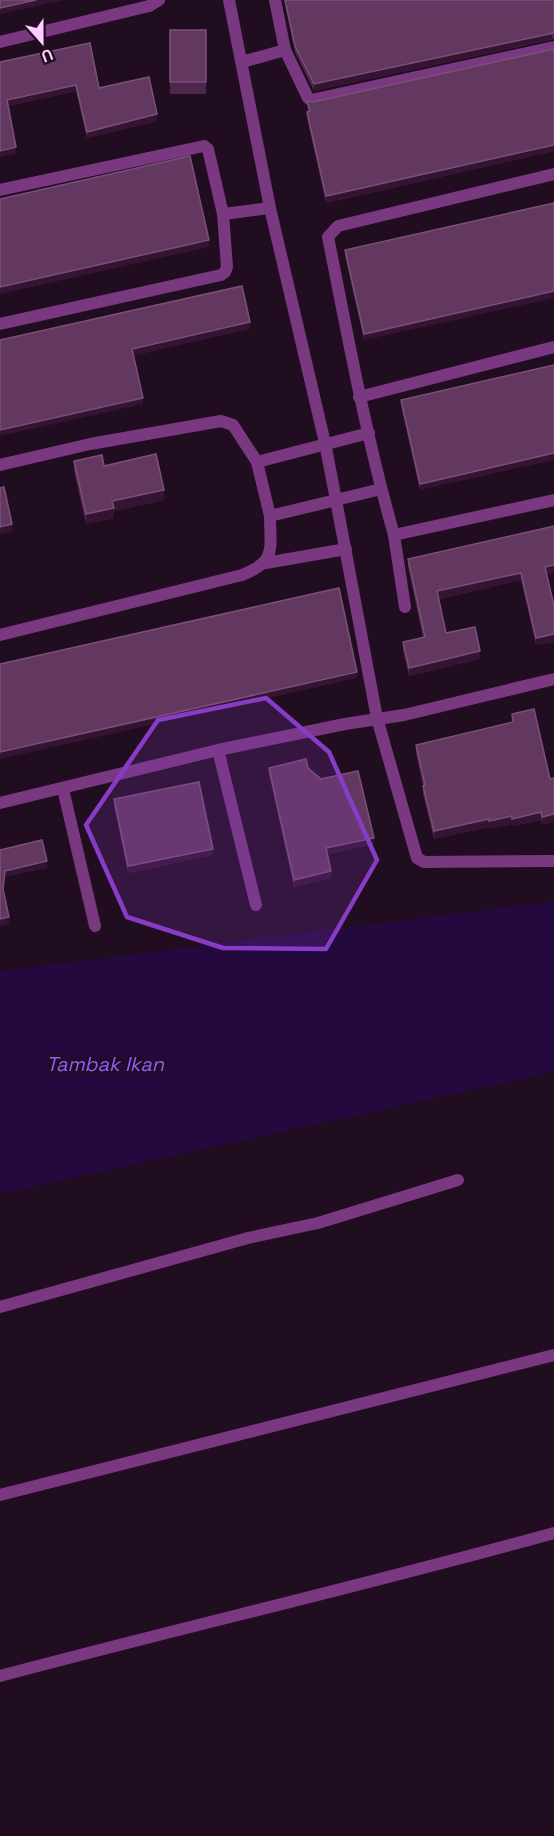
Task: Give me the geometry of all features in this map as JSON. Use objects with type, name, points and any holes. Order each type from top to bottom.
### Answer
[{"type":"street","points":[[0,42],[149,6],[159,0]]},
{"type":"street","points":[[229,0],[270,208],[326,443],[377,718],[417,858],[424,862],[554,861]]},
{"type":"street","points":[[274,0],[285,50],[311,100],[554,46]]},
{"type":"street","points":[[242,62],[285,50]]},
{"type":"street","points":[[0,190],[204,146],[208,149],[223,214],[227,267],[220,275],[0,324]]},
{"type":"street","points":[[405,608],[394,535],[359,397],[328,237],[338,226],[554,174]]},
{"type":"street","points":[[223,214],[270,208]]},
{"type":"street","points":[[359,397],[554,347]]},
{"type":"street","points":[[0,465],[90,444],[221,421],[233,425],[257,462],[270,516],[270,550],[266,563]]},
{"type":"street","points":[[257,462],[369,433]]},
{"type":"street","points":[[270,516],[381,489]]},
{"type":"street","points":[[394,535],[554,500]]},
{"type":"street","points":[[0,635],[242,575],[266,563],[346,549]]},
{"type":"street","points":[[0,803],[218,750],[377,718],[404,715],[554,679]]},
{"type":"street","points":[[218,750],[256,905]]},
{"type":"street","points":[[63,789],[95,926]]},
{"type":"street","points":[[0,1307],[248,1238],[318,1223],[458,1180]]},
{"type":"street","points":[[0,1495],[554,1355]]},
{"type":"street","points":[[0,1676],[445,1563],[554,1533]]},
{"type":"highlighted area","points":[[266,698],[329,752],[377,860],[326,949],[223,948],[127,917],[86,825],[158,720]]},
{"type":"water","name":"Tambak Ikan","points":[[554,901],[554,1072],[0,1194],[0,971]]},
{"type":"building","points":[[0,0],[36,0],[0,8]]},
{"type":"building","points":[[285,0],[554,0],[554,33],[314,84],[295,46]]},
{"type":"building","points":[[170,30],[206,30],[206,82],[170,82]]},
{"type":"building","points":[[90,43],[99,88],[149,77],[157,114],[87,132],[76,85],[7,100],[16,147],[0,151],[0,62]]},
{"type":"building","points":[[554,49],[554,145],[326,196],[307,112],[310,111],[307,101],[313,102]]},
{"type":"building","points":[[190,156],[209,240],[0,287],[0,199]]},
{"type":"building","points":[[554,203],[554,291],[364,334],[345,250]]},
{"type":"building","points":[[242,286],[250,322],[132,349],[143,398],[0,430],[0,340]]},
{"type":"building","points":[[554,365],[554,453],[420,484],[401,400]]},
{"type":"building","points":[[156,454],[164,490],[112,501],[114,508],[86,514],[74,461],[102,455],[104,466]]},
{"type":"building","points":[[4,487],[12,524],[0,527],[0,488]]},
{"type":"building","points":[[554,526],[554,565],[545,567],[554,606],[554,634],[536,638],[521,573],[437,591],[446,633],[475,627],[480,651],[409,668],[403,642],[425,637],[408,559]]},
{"type":"building","points":[[339,588],[357,672],[0,752],[0,664]]},
{"type":"building","points":[[534,709],[550,779],[554,778],[554,814],[542,817],[541,812],[512,819],[512,816],[489,821],[489,819],[434,831],[416,745],[513,722],[512,714]]},
{"type":"building","points":[[306,759],[308,768],[321,779],[358,771],[374,838],[326,848],[331,871],[294,880],[269,768]]},
{"type":"building","points":[[199,782],[213,849],[128,866],[114,799]]},
{"type":"building","points":[[42,840],[47,861],[5,871],[3,889],[9,917],[0,919],[0,850]]}]
